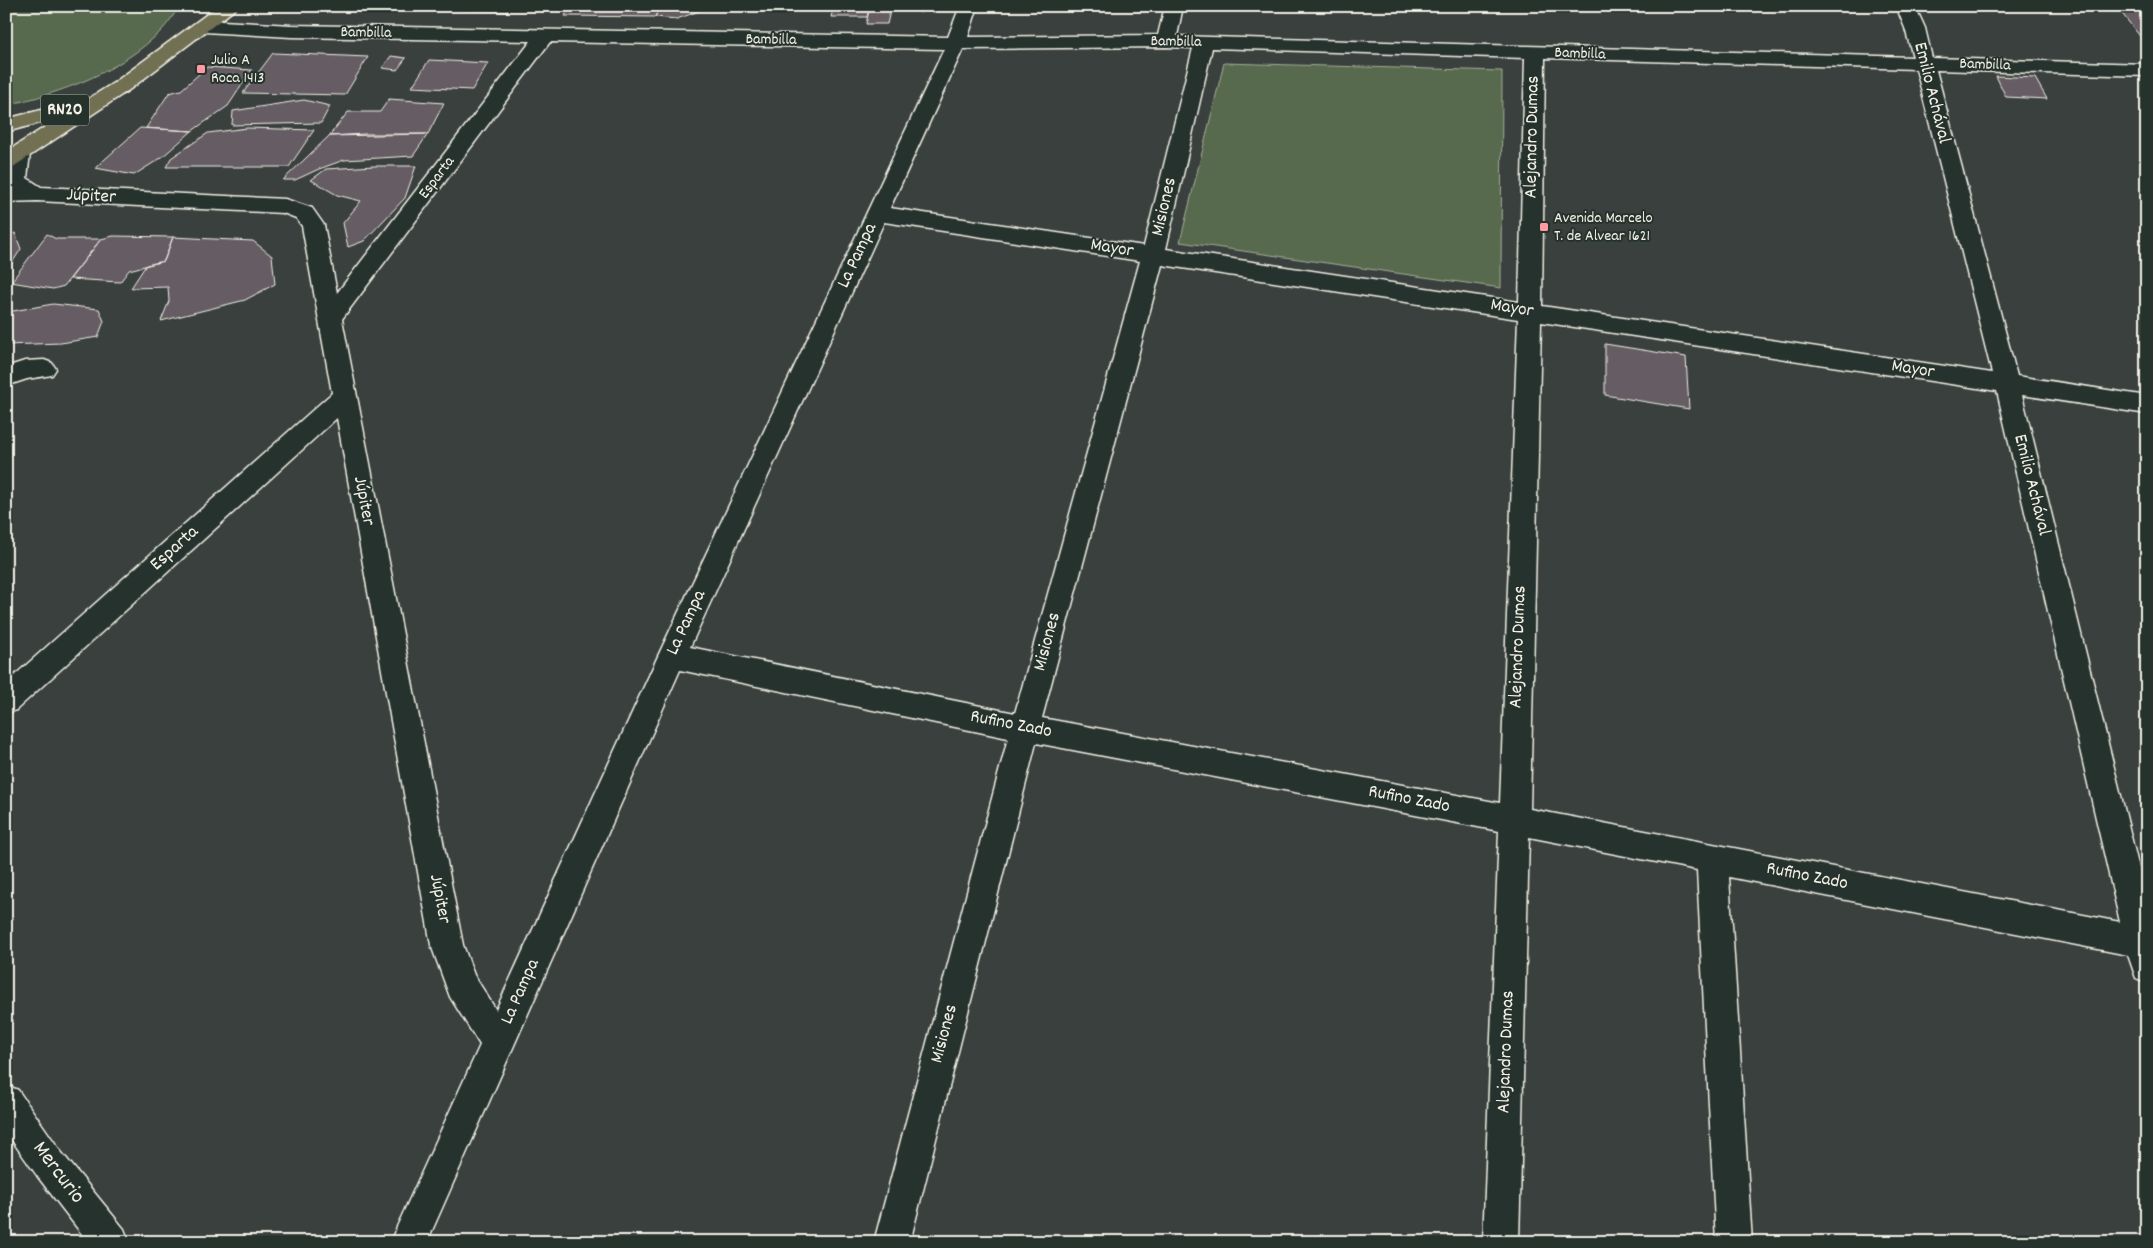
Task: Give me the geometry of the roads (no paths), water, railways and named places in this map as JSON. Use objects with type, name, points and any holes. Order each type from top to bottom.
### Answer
[{"type":"main road","name":"RN20","points":[[6,126],[76,106],[122,86],[217,14]]},
{"type":"main road","points":[[13,158],[122,86]]},
{"type":"street","name":"La Pampa","points":[[408,1242],[672,656],[878,214],[956,42],[969,6]]},
{"type":"street","points":[[1166,41],[1174,6]]},
{"type":"street","name":"Emilio Achával","points":[[1905,6],[1915,28],[2006,384],[2145,951]]},
{"type":"street","name":"Bambilla","points":[[217,14],[292,31],[956,42],[1166,41],[2147,70]]},
{"type":"street","name":"Esparta","points":[[329,320],[545,36]]},
{"type":"street","name":"Misiones","points":[[892,1242],[1024,728],[1153,256],[1204,42]]},
{"type":"street","name":"Alejandro Dumas","points":[[1501,1242],[1530,312],[1535,53]]},
{"type":"street","points":[[13,158],[15,176],[20,186],[37,194]]},
{"type":"street","name":"Júpiter","points":[[6,195],[37,194],[285,206],[304,213],[312,226],[447,945],[462,984],[498,1044]]},
{"type":"street","name":"Mayor","points":[[878,214],[2147,405]]},
{"type":"street","points":[[6,377],[25,370],[44,368]]},
{"type":"street","name":"Esparta","points":[[6,701],[343,398]]},
{"type":"street","name":"Rufino Zado","points":[[672,656],[1024,728],[1712,859],[2145,951]]},
{"type":"street","points":[[1712,859],[1734,1242]]},
{"type":"street","name":"Mercurio","points":[[6,1102],[50,1165],[111,1242]]},
{"type":"place","name":"Julio A Roca 1413","points":[[201,69]]},
{"type":"place","name":"Avenida Marcelo T. de Alvear 1621","points":[[1544,227]]}]
